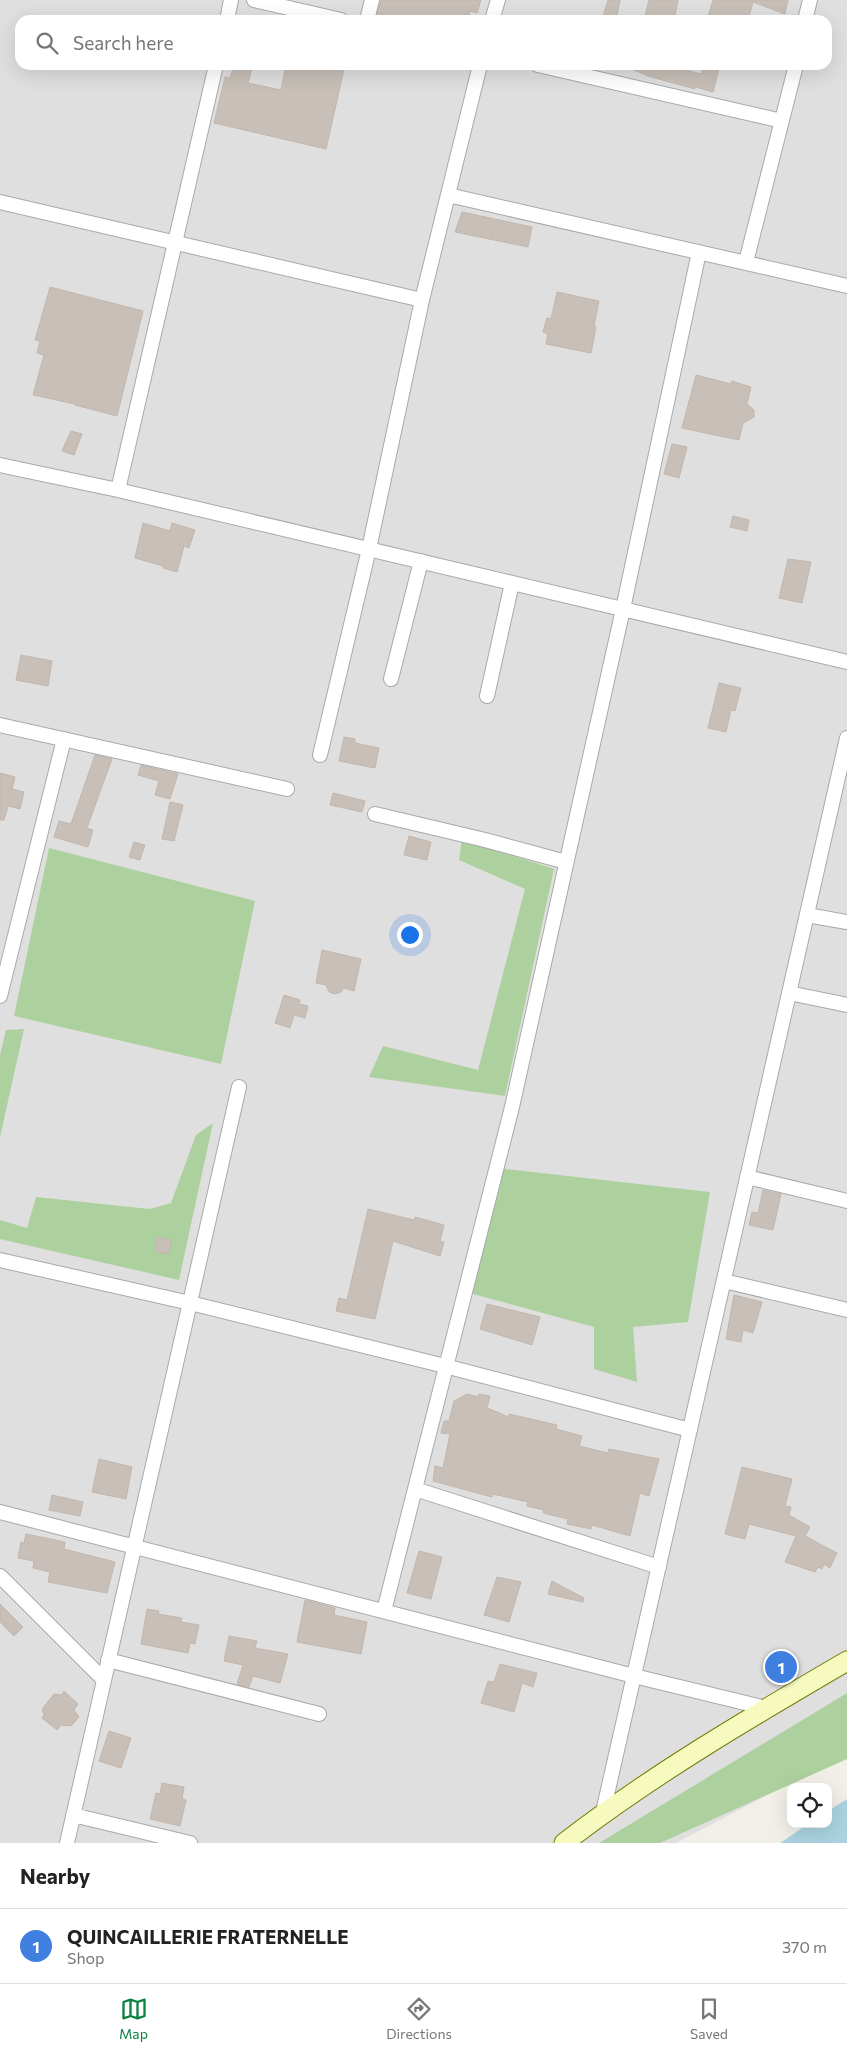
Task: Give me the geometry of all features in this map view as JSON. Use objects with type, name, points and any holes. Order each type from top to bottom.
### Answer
[{"type":"main road","points":[[564,1843],[603,1812],[766,1708],[847,1661]]},
{"type":"street","points":[[228,15],[231,0]]},
{"type":"street","points":[[254,0],[319,15]]},
{"type":"street","points":[[368,15],[372,0]]},
{"type":"street","points":[[494,15],[498,0]]},
{"type":"street","points":[[806,15],[810,0]]},
{"type":"street","points":[[118,490],[215,70]]},
{"type":"street","points":[[320,755],[369,549],[422,300],[479,70]]},
{"type":"street","points":[[560,70],[782,121]]},
{"type":"street","points":[[746,262],[795,70]]},
{"type":"street","points":[[448,195],[847,286]]},
{"type":"street","points":[[0,202],[422,300]]},
{"type":"street","points":[[384,1611],[512,1107],[699,252]]},
{"type":"street","points":[[0,465],[118,490],[847,662]]},
{"type":"street","points":[[391,679],[421,562]]},
{"type":"street","points":[[487,696],[512,583]]},
{"type":"street","points":[[0,725],[287,789]]},
{"type":"street","points":[[603,1812],[847,738]]},
{"type":"street","points":[[0,996],[64,739]]},
{"type":"street","points":[[375,814],[485,840],[566,862]]},
{"type":"street","points":[[807,915],[847,922]]},
{"type":"street","points":[[789,992],[847,1005]]},
{"type":"street","points":[[67,1843],[239,1087]]},
{"type":"street","points":[[747,1177],[847,1201]]},
{"type":"street","points":[[0,1260],[445,1366],[690,1430]]},
{"type":"street","points":[[724,1282],[847,1310]]},
{"type":"street","points":[[416,1489],[659,1567]]},
{"type":"street","points":[[0,1512],[634,1676],[766,1708]]},
{"type":"street","points":[[0,1576],[104,1680]]},
{"type":"street","points":[[108,1660],[319,1714]]},
{"type":"street","points":[[73,1815],[190,1843]]},
{"type":"shaded area","points":[[0,0],[847,0],[847,1753],[676,1843],[0,1843]]},
{"type":"green space","points":[[462,839],[554,869],[505,1096],[369,1077],[383,1046],[478,1070],[525,889],[459,860]]},
{"type":"green space","points":[[49,848],[255,901],[221,1064],[14,1016]]},
{"type":"green space","points":[[24,1029],[0,1137],[0,1055],[6,1030]]},
{"type":"green space","points":[[213,1123],[179,1280],[0,1239],[0,1220],[27,1228],[36,1197],[150,1209],[171,1203],[196,1135]]},
{"type":"green space","points":[[496,1168],[710,1192],[688,1322],[633,1327],[637,1382],[594,1369],[594,1327],[466,1292]]},
{"type":"green space","points":[[847,1693],[847,1759],[794,1783],[787,1783],[787,1786],[660,1843],[599,1843]]},
{"type":"water","points":[[847,1799],[847,1843],[780,1843],[802,1828],[832,1828],[832,1808]]},
{"type":"building","points":[[381,0],[481,0],[477,13],[470,11],[469,15],[377,15]]},
{"type":"building","points":[[608,0],[620,0],[617,15],[604,15]]},
{"type":"building","points":[[649,0],[678,0],[675,15],[645,15]]},
{"type":"building","points":[[713,0],[788,0],[785,14],[753,2],[749,15],[708,15]]},
{"type":"building","points":[[232,70],[251,70],[248,83],[281,90],[285,70],[344,70],[326,149],[214,123],[225,77],[230,78]]},
{"type":"building","points":[[634,70],[686,70],[701,74],[702,70],[719,70],[713,92],[648,76]]},
{"type":"building","points":[[462,212],[532,227],[528,247],[455,232]]},
{"type":"building","points":[[50,287],[143,311],[117,416],[33,395],[44,355],[37,353],[40,341],[35,340]]},
{"type":"building","points":[[557,292],[599,301],[591,353],[546,344],[548,334],[543,332],[547,318],[551,319]]},
{"type":"building","points":[[696,375],[731,384],[732,381],[751,387],[747,404],[754,410],[754,417],[743,423],[739,440],[682,428]]},
{"type":"building","points":[[71,431],[82,434],[74,455],[62,451]]},
{"type":"building","points":[[672,444],[687,447],[679,478],[664,474]]},
{"type":"building","points":[[733,516],[749,520],[747,531],[730,527]]},
{"type":"building","points":[[143,523],[170,531],[172,523],[195,530],[189,548],[184,546],[177,572],[135,558]]},
{"type":"building","points":[[788,559],[811,562],[802,603],[779,598]]},
{"type":"building","points":[[21,655],[52,661],[48,686],[16,680]]},
{"type":"building","points":[[719,683],[741,688],[735,711],[731,710],[726,732],[708,728]]},
{"type":"building","points":[[344,737],[355,739],[355,743],[379,748],[375,768],[339,761]]},
{"type":"building","points":[[95,755],[112,759],[87,828],[93,830],[88,847],[54,837],[59,821],[71,824]]},
{"type":"building","points":[[141,765],[178,774],[170,799],[155,795],[159,781],[138,775]]},
{"type":"building","points":[[0,773],[15,777],[12,789],[24,792],[20,809],[8,806],[4,820],[0,820]]},
{"type":"building","points":[[333,793],[365,801],[362,812],[330,805]]},
{"type":"building","points":[[170,802],[183,805],[174,841],[162,839]]},
{"type":"building","points":[[409,836],[431,842],[427,860],[404,855]]},
{"type":"building","points":[[134,842],[145,845],[140,860],[129,857]]},
{"type":"building","points":[[322,950],[361,959],[354,991],[344,988],[341,992],[335,994],[329,992],[326,985],[316,983]]},
{"type":"building","points":[[284,995],[300,1000],[299,1004],[308,1006],[305,1018],[294,1015],[290,1028],[275,1023]]},
{"type":"building","points":[[763,1190],[781,1194],[773,1230],[749,1225],[752,1212],[758,1213]]},
{"type":"building","points":[[368,1209],[414,1220],[415,1217],[444,1225],[440,1241],[444,1242],[440,1256],[393,1241],[375,1319],[336,1311],[339,1298],[347,1300]]},
{"type":"building","points":[[157,1237],[171,1240],[169,1254],[155,1251]]},
{"type":"building","points":[[734,1295],[762,1302],[753,1333],[743,1330],[741,1342],[726,1339]]},
{"type":"building","points":[[487,1304],[540,1317],[532,1345],[480,1329]]},
{"type":"building","points":[[467,1394],[478,1397],[479,1394],[490,1396],[487,1408],[509,1417],[509,1414],[557,1425],[556,1429],[582,1436],[579,1446],[608,1453],[609,1449],[659,1459],[649,1496],[640,1493],[630,1536],[592,1525],[591,1529],[567,1524],[568,1519],[543,1513],[544,1510],[527,1506],[528,1502],[493,1494],[492,1497],[433,1481],[435,1466],[443,1468],[450,1434],[441,1433],[444,1421],[449,1421],[454,1401]]},
{"type":"building","points":[[99,1459],[132,1467],[126,1499],[92,1492]]},
{"type":"building","points":[[742,1467],[792,1479],[785,1506],[791,1507],[789,1515],[810,1527],[805,1536],[837,1553],[830,1568],[824,1564],[822,1569],[818,1567],[815,1572],[785,1562],[796,1536],[749,1524],[745,1539],[725,1534]]},
{"type":"building","points":[[52,1495],[83,1502],[80,1516],[49,1510]]},
{"type":"building","points":[[26,1534],[65,1542],[64,1549],[115,1562],[107,1593],[48,1582],[50,1572],[33,1568],[34,1561],[18,1558],[21,1542],[24,1543]]},
{"type":"building","points":[[419,1551],[442,1557],[431,1599],[407,1593]]},
{"type":"building","points":[[497,1577],[521,1582],[509,1622],[484,1615]]},
{"type":"building","points":[[552,1581],[584,1598],[583,1602],[548,1594]]},
{"type":"building","points":[[305,1600],[335,1608],[334,1615],[367,1622],[361,1654],[297,1642]]},
{"type":"building","points":[[0,1604],[23,1627],[14,1636],[0,1622]]},
{"type":"building","points":[[147,1609],[159,1611],[158,1614],[182,1618],[181,1622],[199,1625],[195,1644],[190,1643],[188,1653],[141,1644]]},
{"type":"building","points":[[229,1636],[257,1641],[255,1648],[288,1654],[280,1683],[253,1676],[249,1687],[237,1684],[243,1665],[224,1661]]},
{"type":"building","points":[[500,1664],[537,1673],[533,1687],[522,1683],[514,1712],[481,1703],[488,1681],[494,1682]]},
{"type":"building","points":[[64,1691],[78,1704],[74,1710],[79,1717],[71,1726],[61,1725],[57,1730],[42,1718],[44,1715],[42,1709],[54,1694],[62,1695]]},
{"type":"building","points":[[109,1731],[131,1738],[121,1768],[99,1761]]},
{"type":"building","points":[[162,1783],[184,1787],[182,1799],[186,1800],[180,1826],[150,1819],[156,1793],[160,1794]]},
{"type":"place","name":"QUINCAILLERIE FRATERNELLE","points":[[781,1667]]}]
